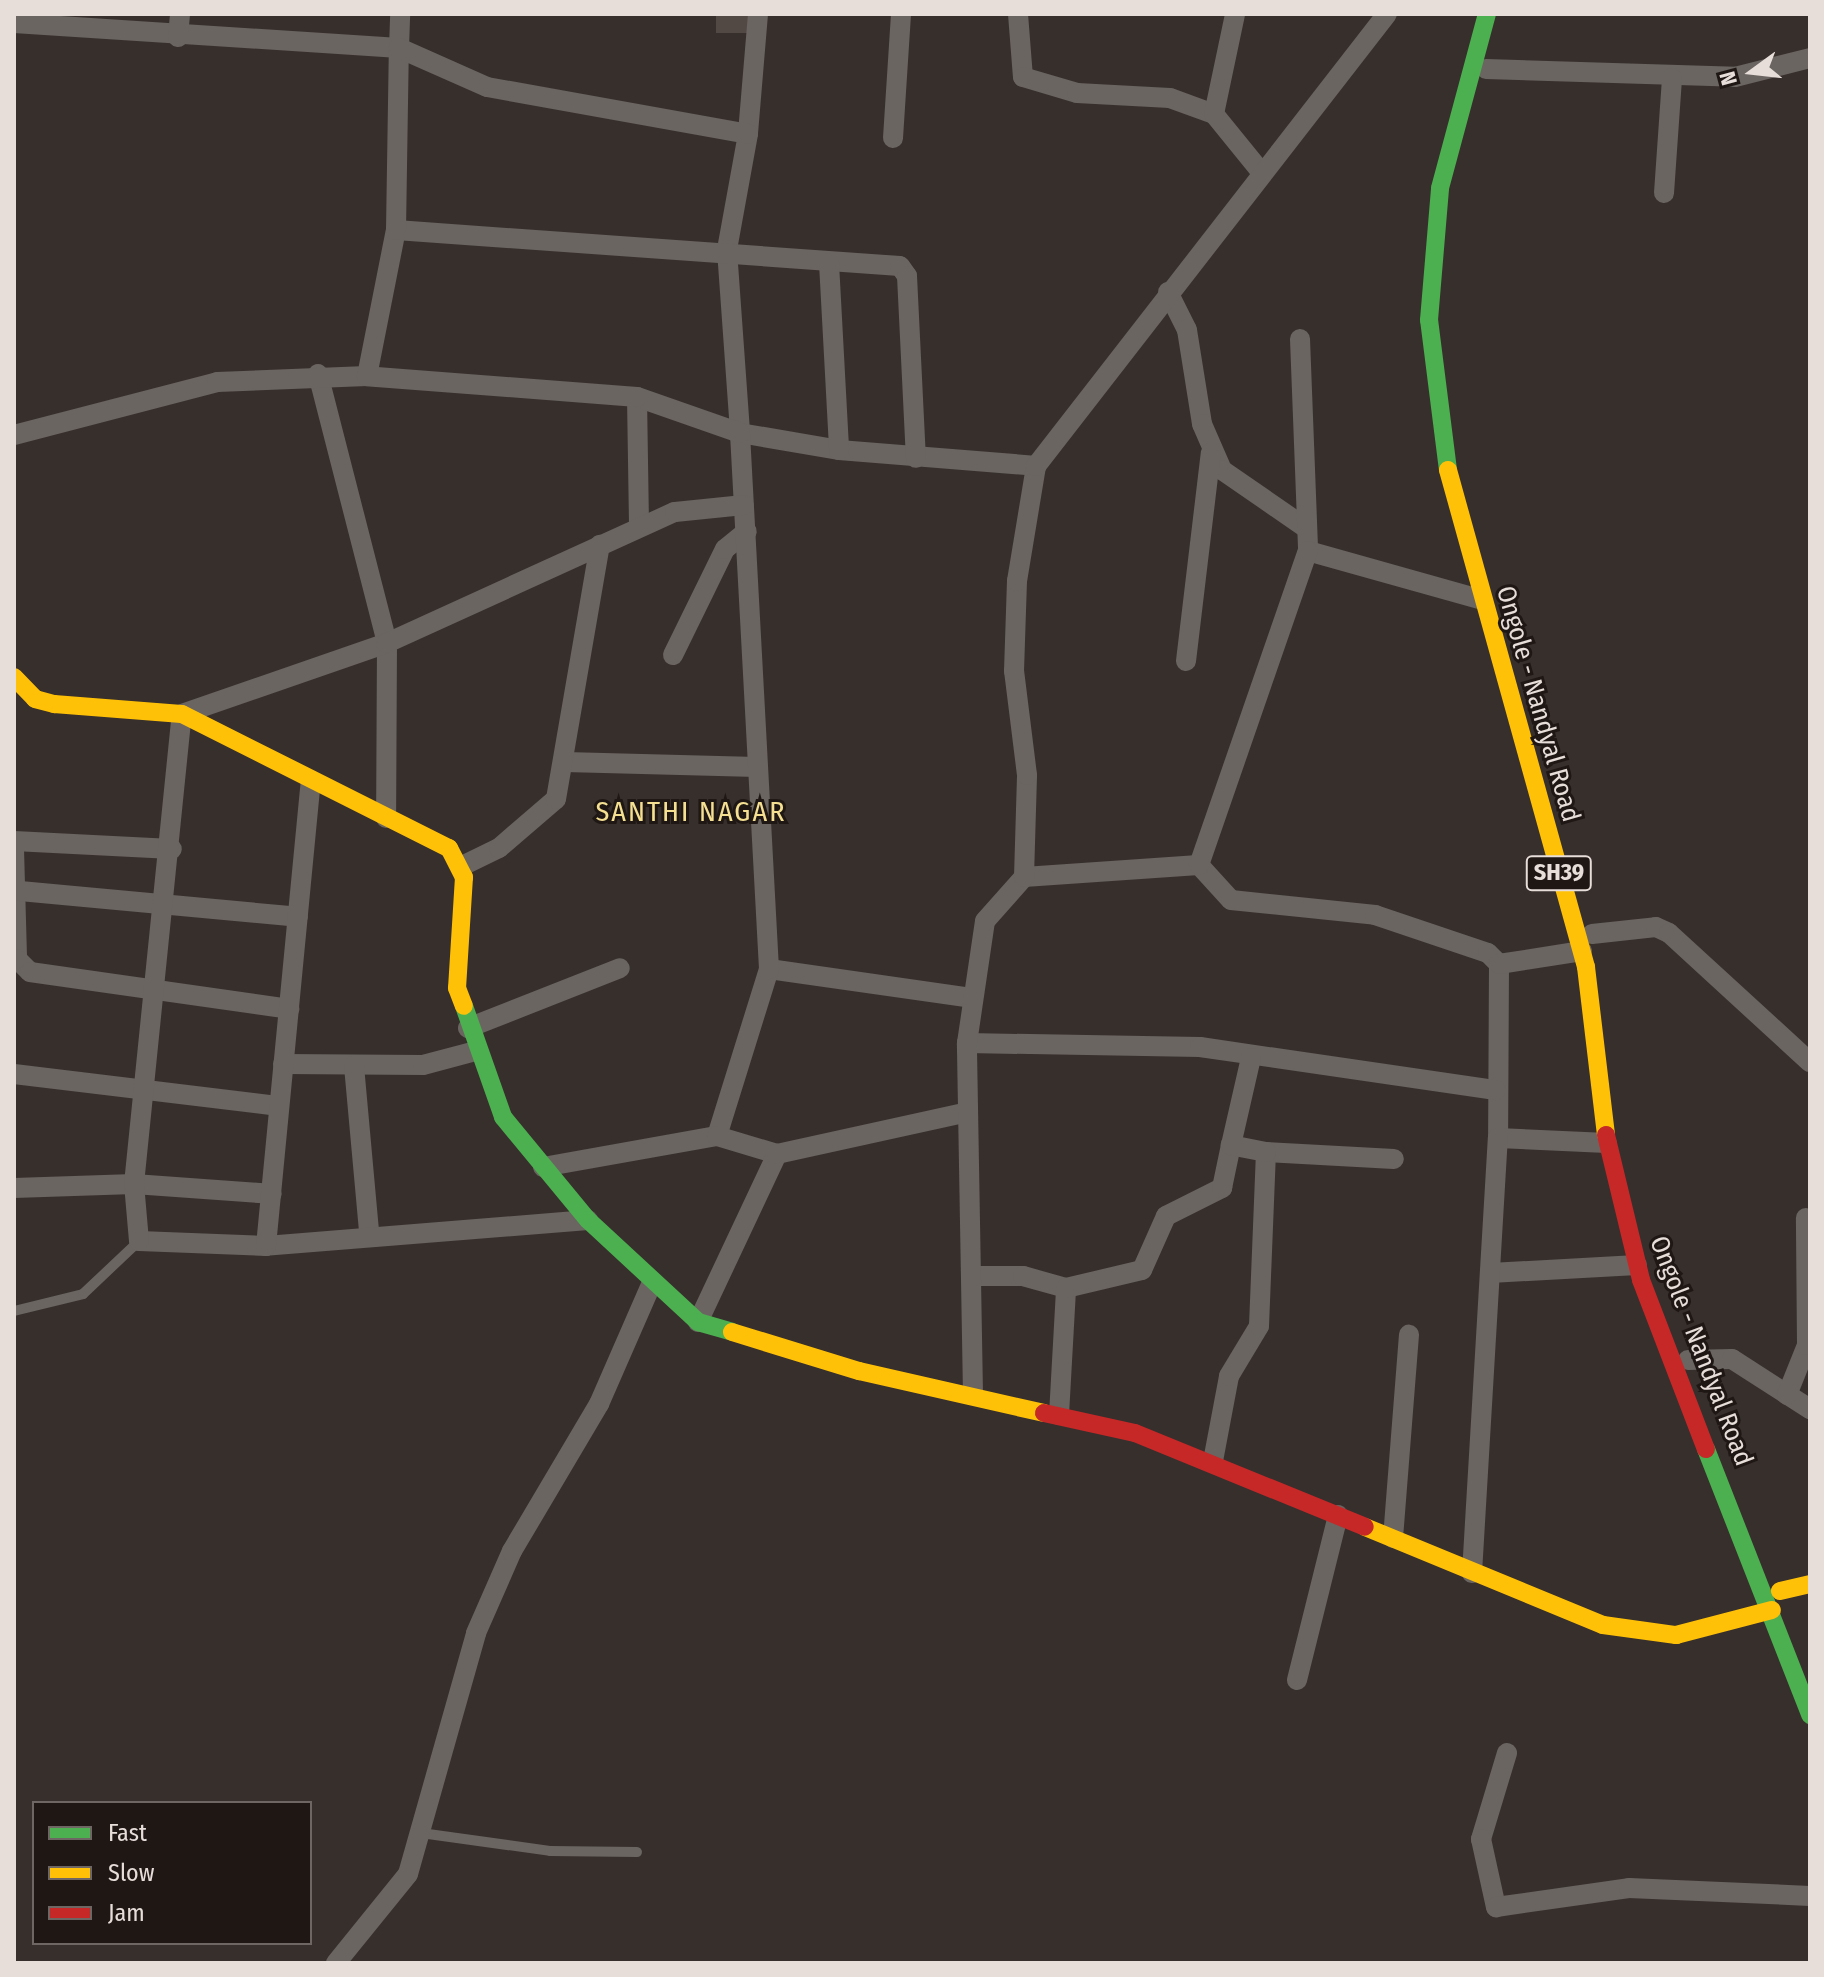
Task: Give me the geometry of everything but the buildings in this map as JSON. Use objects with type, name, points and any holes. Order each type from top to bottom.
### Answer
[{"type":"main road","name":"Ongole - Nandyal Road","points":[[1487,14],[1452,122],[1429,320],[1440,442],[1482,600],[1587,942],[1607,1143],[1637,1265],[1810,1715]]},
{"type":"main road","name":"Ongole - Nandyal Road","points":[[1507,14],[1486,69],[1465,148],[1452,260],[1449,401],[1496,598],[1587,942],[1636,1217],[1688,1360],[1810,1666]]},
{"type":"main road","points":[[17,685],[54,704],[182,714],[449,848],[462,866],[457,972],[468,1028],[503,1117],[588,1220],[651,1285],[698,1322],[859,1371],[1059,1415],[1213,1461],[1472,1573],[1638,1634],[1709,1631],[1772,1610]]},
{"type":"main road","points":[[1780,1591],[1810,1584]]},
{"type":"street","points":[[178,37],[180,14]]},
{"type":"street","points":[[367,376],[396,230],[400,14]]},
{"type":"street","points":[[717,1136],[769,969],[747,531],[727,250],[748,134],[758,14]]},
{"type":"street","points":[[893,138],[901,14]]},
{"type":"street","points":[[1018,14],[1023,77],[1077,93],[1170,98],[1214,114],[1262,173]]},
{"type":"street","points":[[1214,114],[1235,14]]},
{"type":"street","points":[[973,1394],[964,1113],[967,1043],[985,921],[1024,877],[1027,775],[1014,671],[1017,581],[1036,466],[1168,292],[1387,14]]},
{"type":"street","points":[[14,23],[178,37],[399,48],[487,87],[748,134]]},
{"type":"street","points":[[1486,69],[1672,78],[1768,73],[1810,58]]},
{"type":"street","points":[[1664,193],[1672,78]]},
{"type":"street","points":[[396,230],[619,251],[727,250],[905,269],[916,458]]},
{"type":"street","points":[[829,263],[839,450]]},
{"type":"street","points":[[1168,292],[1187,330],[1211,452],[1186,661]]},
{"type":"street","points":[[1199,865],[1308,551],[1300,339]]},
{"type":"street","points":[[14,435],[217,382],[318,374],[637,397],[740,433],[839,450],[1036,466]]},
{"type":"street","points":[[318,374],[387,643],[386,818]]},
{"type":"street","points":[[637,397],[633,470],[639,527]]},
{"type":"street","points":[[1211,452],[1234,484],[1306,528]]},
{"type":"street","points":[[588,1220],[361,1233],[266,1246],[139,1241],[134,1184],[159,994],[182,714],[387,643],[639,527],[688,509],[744,505]]},
{"type":"street","points":[[673,655],[725,549],[747,531]]},
{"type":"street","points":[[462,866],[499,848],[556,799],[565,762],[600,545]]},
{"type":"street","points":[[1308,551],[1482,600]]},
{"type":"street","points":[[565,762],[757,767]]},
{"type":"street","points":[[266,1246],[311,780]]},
{"type":"street","points":[[14,841],[172,849]]},
{"type":"street","points":[[14,849],[21,967],[159,994],[289,1009]]},
{"type":"street","points":[[1199,865],[1231,900],[1393,919],[1476,947],[1499,964]]},
{"type":"street","points":[[1024,877],[1199,865]]},
{"type":"street","points":[[17,881],[167,905],[298,917]]},
{"type":"street","points":[[1499,964],[1656,927],[1669,933],[1810,1062]]},
{"type":"street","points":[[1472,1573],[1498,1138],[1499,964]]},
{"type":"street","points":[[468,1028],[620,968]]},
{"type":"street","points":[[769,969],[973,998]]},
{"type":"street","points":[[967,1043],[1200,1047],[1251,1058],[1496,1090]]},
{"type":"street","points":[[283,1064],[423,1065],[476,1051]]},
{"type":"street","points":[[971,1276],[1023,1276],[1066,1288],[1142,1270],[1166,1216],[1222,1188],[1251,1058]]},
{"type":"street","points":[[354,1066],[361,1233],[354,1256]]},
{"type":"street","points":[[14,1074],[279,1106]]},
{"type":"street","points":[[543,1167],[717,1136],[777,1154],[964,1113]]},
{"type":"street","points":[[1498,1138],[1607,1143]]},
{"type":"street","points":[[1231,1145],[1266,1152],[1394,1159]]},
{"type":"street","points":[[1213,1461],[1229,1376],[1259,1326],[1266,1152]]},
{"type":"street","points":[[698,1322],[777,1154]]},
{"type":"street","points":[[14,1188],[134,1184],[272,1194]]},
{"type":"street","points":[[1787,1395],[1807,1345],[1806,1218]]},
{"type":"street","points":[[1490,1273],[1637,1265]]},
{"type":"street","points":[[336,1963],[394,1900],[421,1833],[432,1767],[476,1633],[512,1551],[599,1404],[651,1285]]},
{"type":"street","points":[[1059,1415],[1066,1288]]},
{"type":"street","points":[[1393,1538],[1409,1335]]},
{"type":"street","points":[[1688,1360],[1732,1359],[1810,1409]]},
{"type":"street","points":[[1297,1680],[1338,1515]]},
{"type":"street","points":[[1507,1753],[1481,1839],[1496,1907],[1629,1888],[1810,1896]]},
{"type":"lane","points":[[14,1311],[83,1294],[139,1241]]},
{"type":"lane","points":[[421,1833],[550,1851],[637,1852]]},
{"type":"traffic: fast","points":[[1448,470],[1429,320],[1440,188],[1487,14]]},
{"type":"traffic: fast","points":[[464,1006],[503,1117],[588,1220],[698,1322],[732,1332]]},
{"type":"traffic: fast","points":[[1706,1449],[1810,1715]]},
{"type":"traffic: slow","points":[[1448,470],[1586,967],[1606,1135]]},
{"type":"traffic: slow","points":[[14,677],[35,699],[54,704],[182,714],[449,848],[464,877],[457,988],[464,1006]]},
{"type":"traffic: slow","points":[[732,1332],[859,1371],[1044,1413]]},
{"type":"traffic: slow","points":[[1365,1527],[1603,1625],[1676,1635],[1772,1610]]},
{"type":"traffic: slow","points":[[1780,1591],[1810,1584]]},
{"type":"traffic: jam","points":[[1606,1135],[1641,1280],[1706,1449]]},
{"type":"traffic: jam","points":[[1044,1413],[1135,1433],[1365,1527]]},
{"type":"district","name":"SANTHI NAGAR","points":[[691,812]]}]
